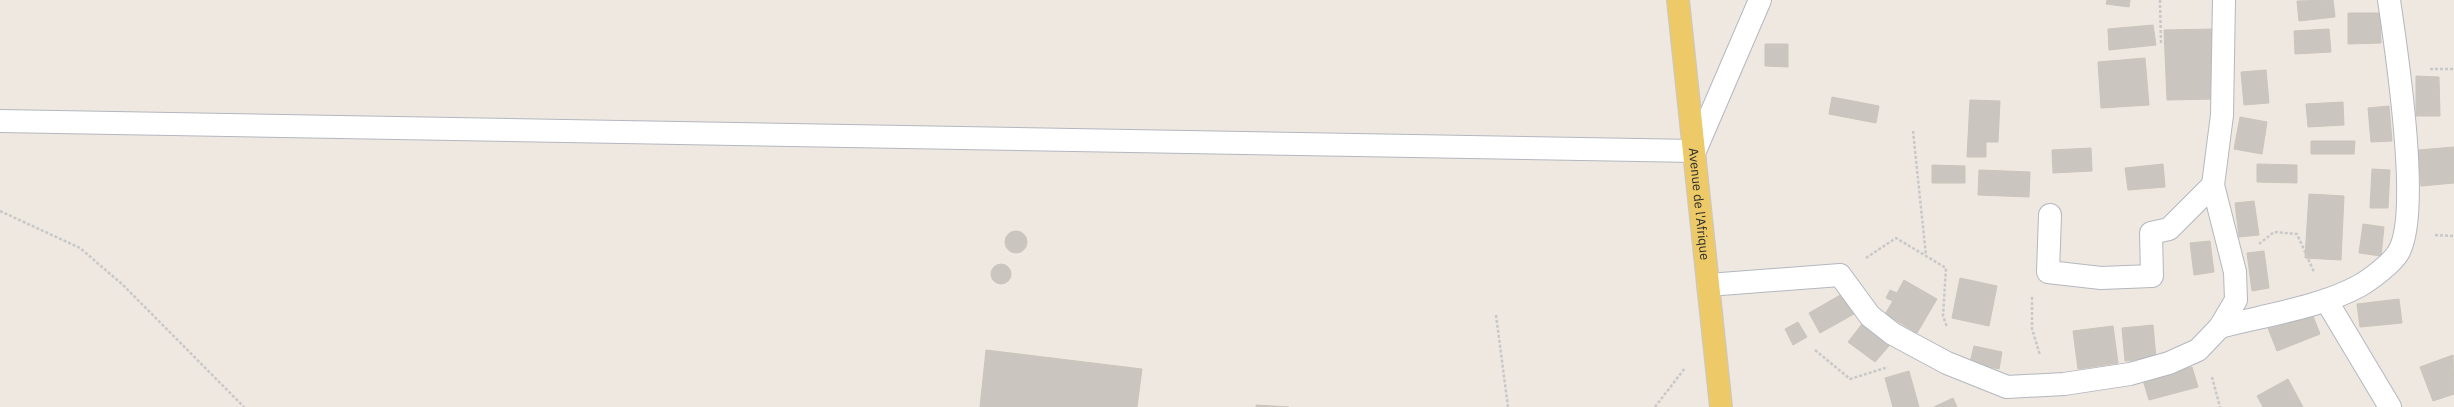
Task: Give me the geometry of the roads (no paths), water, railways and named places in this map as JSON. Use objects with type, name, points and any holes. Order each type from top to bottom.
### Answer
[{"type":"main road","name":"Avenue de l'Afrique","points":[[1678,0],[1721,407]]},
{"type":"street","points":[[0,121],[1695,151],[1760,0]]},
{"type":"street","points":[[1708,284],[1840,275],[1870,316],[1893,334],[1960,369],[2007,387],[2049,384],[2130,374],[2169,362],[2198,350],[2220,328],[2236,300],[2235,272],[2213,185],[2222,115],[2224,0]]},
{"type":"street","points":[[2220,328],[2326,300],[2359,286],[2380,271],[2398,253],[2405,235],[2408,200],[2399,68],[2389,0]]},
{"type":"street","points":[[2050,215],[2048,272],[2101,278],[2152,276],[2151,233],[2169,229],[2213,185]]},
{"type":"street","points":[[2326,300],[2390,407]]}]
